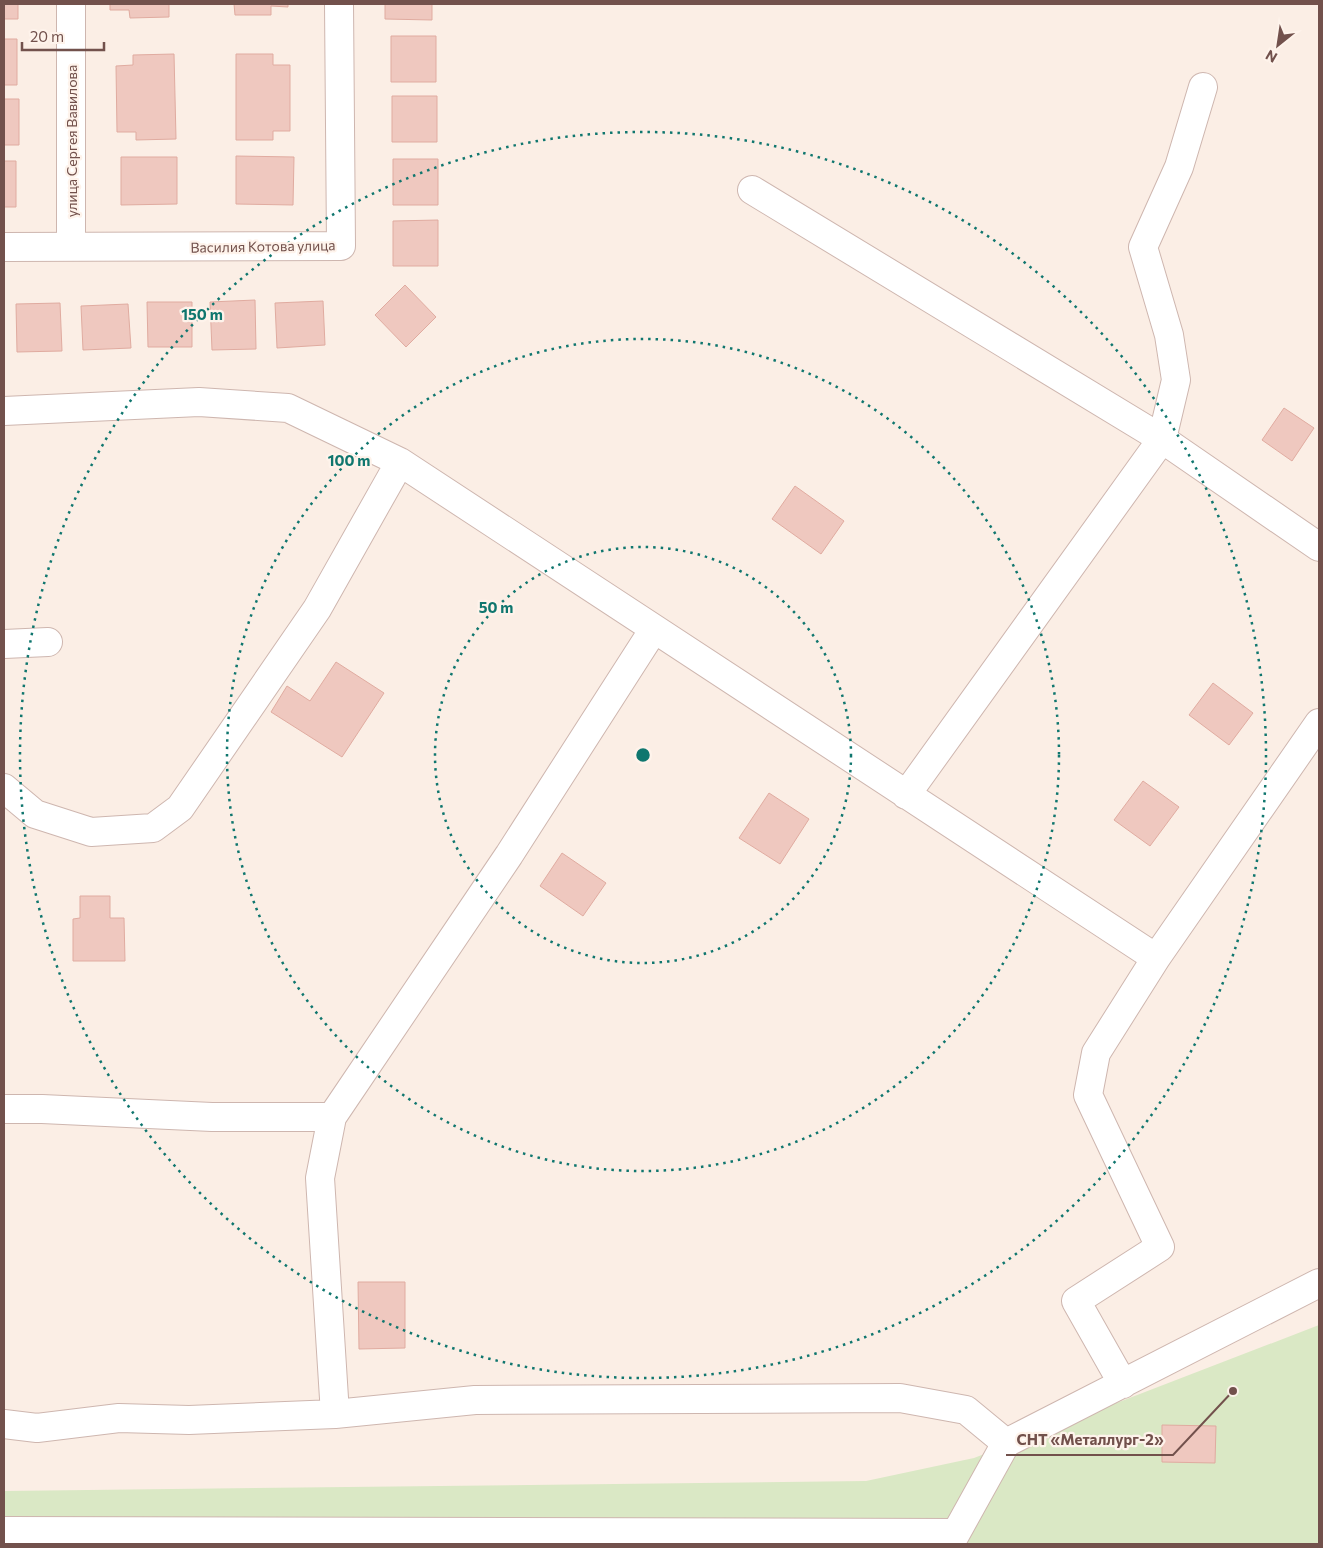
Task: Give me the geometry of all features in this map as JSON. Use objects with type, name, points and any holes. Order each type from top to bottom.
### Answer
[{"type":"street","name":"улица Сергея Вавилова","points":[[72,4],[72,247]]},
{"type":"street","name":"Василия Котова улица","points":[[4,247],[341,246],[339,4]]},
{"type":"street","points":[[906,795],[1162,439],[1176,380],[1169,336],[1143,247],[1178,167],[1203,86]]},
{"type":"street","points":[[752,190],[1162,439],[1319,547]]},
{"type":"street","points":[[4,412],[199,402],[288,408],[400,462],[1156,958]]},
{"type":"street","points":[[4,788],[35,814],[91,832],[154,828],[180,808],[317,610],[400,462]]},
{"type":"street","points":[[335,1414],[320,1178],[332,1117],[509,855],[654,628]]},
{"type":"street","points":[[4,644],[48,642]]},
{"type":"street","points":[[1122,1384],[1076,1301],[1160,1247],[1088,1095],[1096,1053],[1156,958],[1319,723]]},
{"type":"street","points":[[4,1109],[212,1117],[332,1117]]},
{"type":"street","points":[[4,1532],[303,1538],[954,1540],[1006,1443],[1319,1283]]},
{"type":"street","points":[[4,1424],[37,1428],[119,1418],[189,1420],[335,1414],[474,1400],[900,1398],[966,1410],[1006,1443]]},
{"type":"green space","points":[[1319,1325],[1319,1544],[4,1544],[4,1491],[866,1481],[974,1458]]},
{"type":"building","points":[[4,4],[18,4],[18,19],[4,19]]},
{"type":"building","points":[[110,4],[169,4],[169,17],[130,18],[129,10],[110,10]]},
{"type":"building","points":[[234,4],[288,4],[288,7],[271,6],[271,15],[235,15]]},
{"type":"building","points":[[385,4],[432,4],[432,20],[385,19]]},
{"type":"building","points":[[391,36],[436,36],[436,82],[391,82]]},
{"type":"building","points":[[4,39],[17,39],[17,85],[4,85]]},
{"type":"building","points":[[174,54],[176,139],[136,140],[136,132],[117,132],[116,66],[133,65],[133,55]]},
{"type":"building","points":[[236,54],[273,54],[273,65],[290,65],[290,131],[273,131],[273,140],[236,140]]},
{"type":"building","points":[[392,96],[437,96],[437,142],[392,142]]},
{"type":"building","points":[[4,99],[19,99],[19,145],[4,145]]},
{"type":"building","points":[[236,156],[294,157],[293,205],[236,204]]},
{"type":"building","points":[[121,157],[177,157],[177,204],[121,205]]},
{"type":"building","points":[[393,159],[438,159],[438,205],[393,205]]},
{"type":"building","points":[[4,161],[16,161],[16,207],[4,207]]},
{"type":"building","points":[[438,220],[438,266],[393,266],[393,221]]},
{"type":"building","points":[[405,285],[436,317],[406,347],[375,315]]},
{"type":"building","points":[[255,300],[256,349],[212,350],[210,302]]},
{"type":"building","points":[[323,301],[325,345],[277,348],[275,303]]},
{"type":"building","points":[[147,302],[192,302],[192,347],[148,347]]},
{"type":"building","points":[[60,303],[62,351],[17,352],[16,304]]},
{"type":"building","points":[[128,304],[131,348],[83,350],[81,306]]},
{"type":"building","points":[[1284,408],[1314,428],[1292,461],[1262,440]]},
{"type":"building","points":[[795,486],[844,521],[821,554],[772,519]]},
{"type":"building","points":[[336,662],[384,693],[342,757],[271,712],[287,686],[310,701]]},
{"type":"building","points":[[1213,683],[1253,713],[1229,745],[1189,715]]},
{"type":"building","points":[[1143,781],[1179,807],[1150,846],[1114,820]]},
{"type":"building","points":[[769,793],[809,819],[780,864],[739,838]]},
{"type":"building","points":[[562,853],[606,883],[583,916],[540,886]]},
{"type":"building","points":[[80,896],[110,896],[110,918],[124,918],[125,961],[73,961],[73,919],[80,918]]},
{"type":"building","points":[[358,1282],[405,1282],[405,1348],[359,1349]]},
{"type":"building","points":[[1162,1425],[1216,1426],[1215,1463],[1162,1462]]},
{"type":"place","name":"СНТ «Металлург-2»","points":[[1233,1391]]}]
